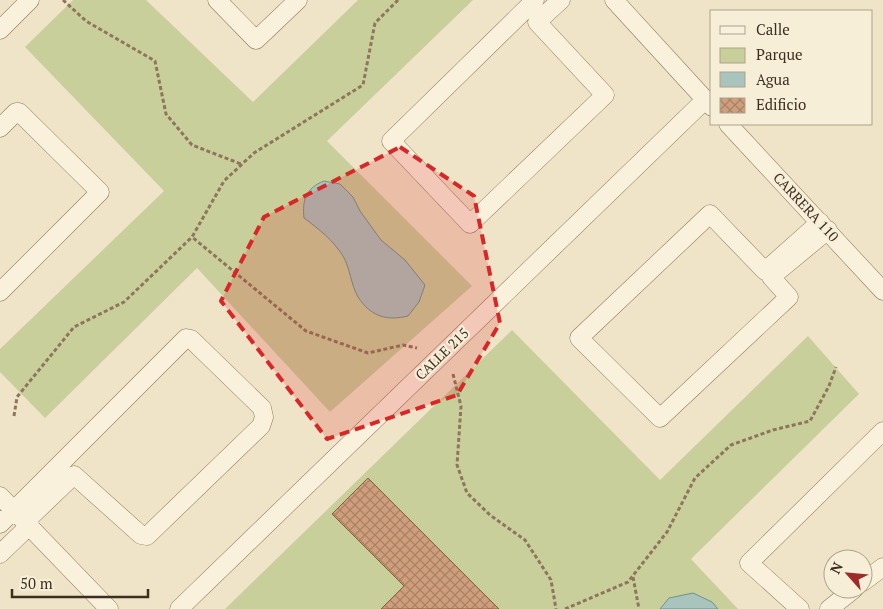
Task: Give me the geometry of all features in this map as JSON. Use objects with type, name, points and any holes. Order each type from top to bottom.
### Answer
[{"type":"street","points":[[0,30],[30,0]]},
{"type":"street","points":[[217,0],[256,40],[298,0]]},
{"type":"street","points":[[532,11],[605,95],[470,224],[390,141],[532,11],[561,0]]},
{"type":"street","points":[[614,0],[709,103]]},
{"type":"street","name":"CALLE 215","points":[[179,609],[709,103]]},
{"type":"street","points":[[0,128],[16,112],[19,112],[100,192],[0,292]]},
{"type":"street","name":"CARRERA 110","points":[[729,125],[883,291]]},
{"type":"street","points":[[710,214],[768,274],[789,297],[660,418],[578,338],[710,214]]},
{"type":"street","points":[[768,274],[824,226]]},
{"type":"street","points":[[0,554],[23,519],[68,469],[186,338],[191,339],[262,408],[264,417],[261,426],[147,536],[141,535],[68,469]]},
{"type":"street","points":[[800,609],[749,563],[883,431]]},
{"type":"street","points":[[0,496],[109,609]]},
{"type":"street","points":[[0,524],[23,519]]},
{"type":"street","points":[[873,574],[883,566]]},
{"type":"street","points":[[829,609],[842,599]]},
{"type":"path","points":[[63,0],[86,21],[155,61],[166,114],[192,145],[241,164]]},
{"type":"path","points":[[14,416],[18,397],[74,326],[124,302],[192,237],[224,181],[241,164],[254,153],[363,85],[375,23],[398,0]]},
{"type":"path","points":[[192,237],[306,331],[368,353],[403,346],[417,348]]},
{"type":"path","points":[[565,609],[628,582],[667,532],[695,478],[731,445],[772,430],[810,421],[829,386],[836,368]]},
{"type":"path","points":[[454,374],[461,406],[457,465],[467,493],[490,514],[525,540],[551,580],[556,609]]},
{"type":"path","points":[[632,576],[639,609]]},
{"type":"highlighted area","points":[[400,147],[474,196],[500,323],[457,395],[327,439],[221,301],[264,217]]},
{"type":"green space","points":[[73,0],[146,0],[253,102],[358,0],[473,0],[327,141],[472,286],[330,412],[197,268],[45,418],[0,372],[0,349],[164,191],[25,47]]},
{"type":"green space","points":[[512,330],[660,480],[808,336],[859,394],[691,559],[738,609],[225,609]]},
{"type":"water","points":[[324,181],[340,184],[353,197],[360,211],[381,240],[405,260],[425,285],[419,302],[408,316],[393,318],[380,316],[368,309],[358,297],[339,250],[325,235],[304,218],[306,195],[313,187]]},
{"type":"water","points":[[693,593],[712,602],[718,609],[660,609],[669,598]]},
{"type":"building","points":[[368,478],[499,609],[381,609],[404,586],[332,514]]}]
